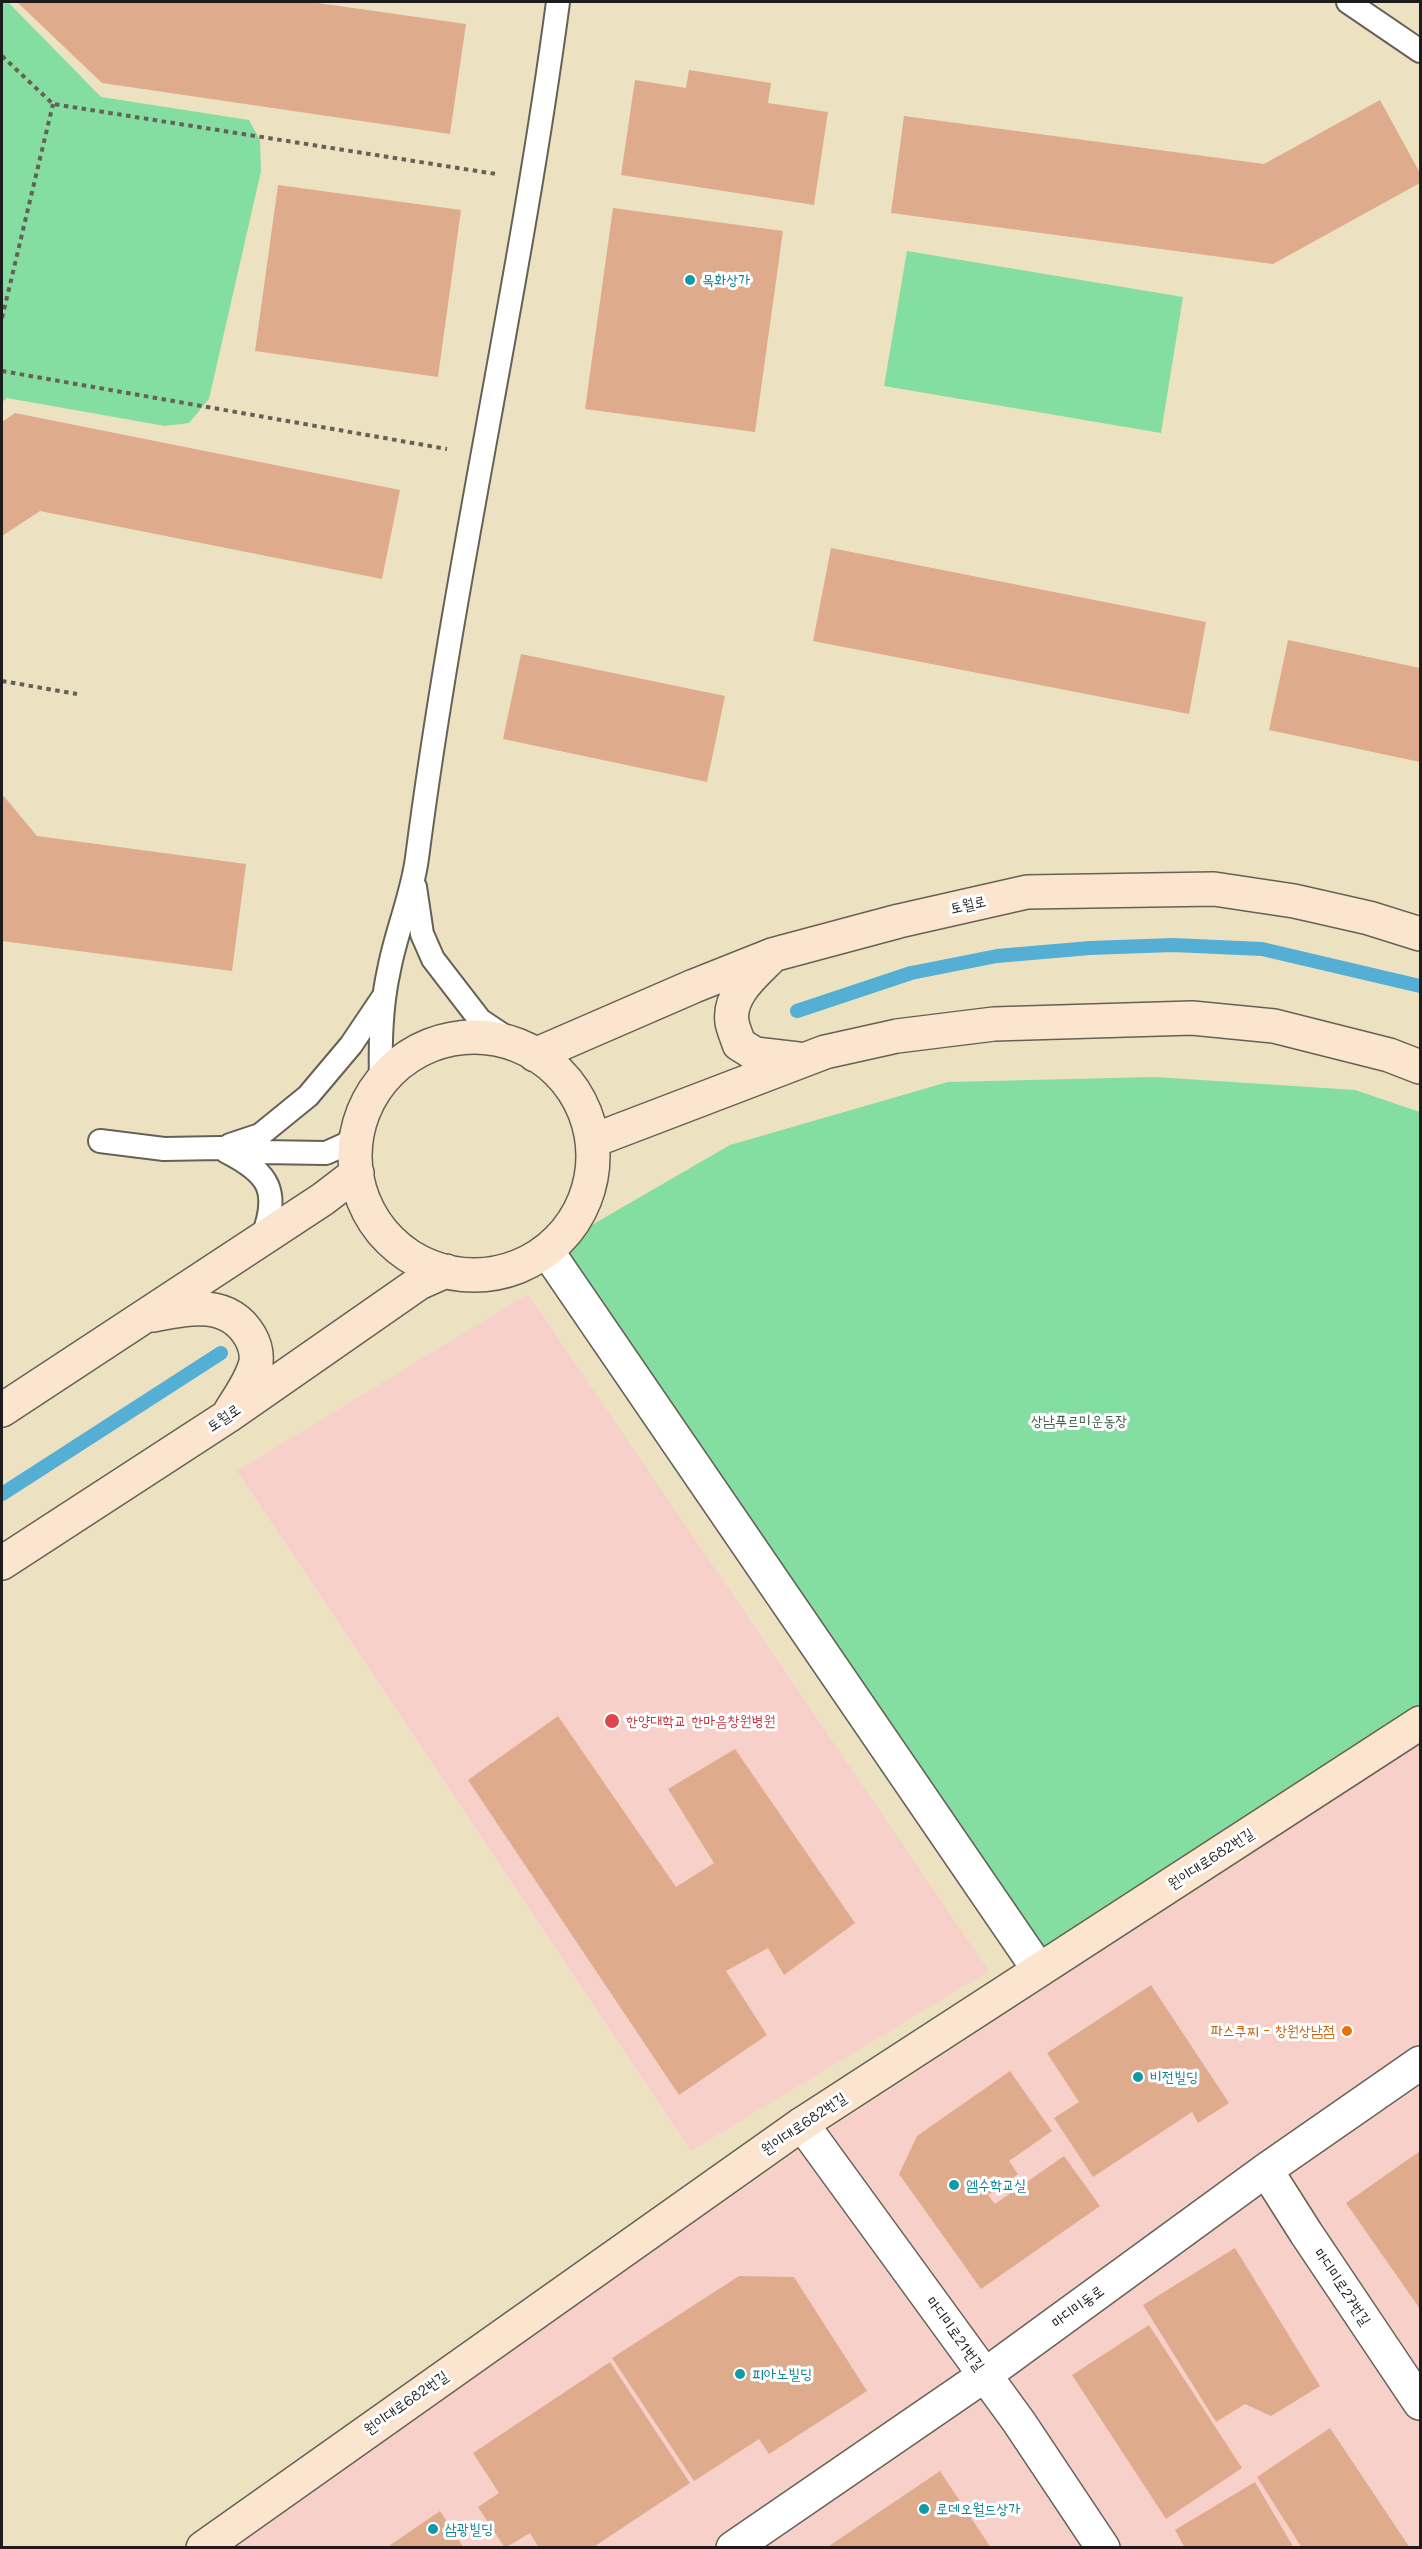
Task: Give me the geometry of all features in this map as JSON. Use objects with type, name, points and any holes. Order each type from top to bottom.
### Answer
[{"type":"street","name":"토월로","points":[[526,1049],[772,955],[899,921],[1027,892],[1214,889],[1294,901],[1369,918],[1420,934]]},
{"type":"street","points":[[772,955],[746,982],[735,999],[731,1020],[739,1044],[755,1054],[805,1059]]},
{"type":"street","points":[[592,1141],[825,1052],[897,1036],[994,1024],[1192,1018],[1274,1026],[1389,1056],[1420,1067]]},
{"type":"street","points":[[481,1036],[526,1049],[548,1062],[573,1088],[589,1121],[594,1157],[588,1193],[573,1225],[547,1251],[514,1269],[476,1275],[438,1270],[404,1253],[377,1226],[360,1191],[354,1152],[362,1113],[381,1079],[411,1054],[445,1040],[481,1036]]},
{"type":"street","points":[[2,1410],[323,1199],[357,1173]]},
{"type":"street","points":[[547,1251],[1039,1970]]},
{"type":"street","name":"토월로","points":[[2,1563],[228,1416],[419,1283],[446,1271]]},
{"type":"street","points":[[143,1317],[185,1309],[216,1309],[243,1324],[254,1343],[256,1361],[246,1386],[228,1416]]},
{"type":"street","name":"원이대로682번길","points":[[203,2547],[801,2124],[1420,1723]]},
{"type":"street","name":"마디미동로","points":[[733,2547],[985,2376],[1266,2170],[1420,2063]]},
{"type":"street","name":"마디미로21번길","points":[[801,2124],[1019,2422],[1103,2547]]},
{"type":"street","name":"마디미로27번길","points":[[1266,2170],[1420,2403]]},
{"type":"lane","points":[[381,1079],[380,1055],[388,970],[414,880],[430,756],[483,456],[558,2]]},
{"type":"lane","points":[[1348,2],[1420,51]]},
{"type":"lane","points":[[414,880],[422,934],[433,959],[480,1020],[526,1049]]},
{"type":"lane","points":[[220,1148],[260,1135],[308,1096],[351,1044],[386,993]]},
{"type":"lane","points":[[100,1141],[164,1149],[220,1148],[282,1153],[326,1153],[346,1144],[359,1129]]},
{"type":"lane","points":[[220,1148],[252,1164],[266,1181],[270,1202],[269,1219],[262,1239]]},
{"type":"path","points":[[2,56],[53,104],[530,179]]},
{"type":"path","points":[[2,318],[53,104]]},
{"type":"path","points":[[2,370],[483,456]]},
{"type":"path","points":[[2,681],[77,694]]},
{"type":"shaded area","name":"한양대학교 한마음창원병원","points":[[528,1294],[989,1971],[691,2151],[237,1471]]},
{"type":"shaded area","points":[[1420,1744],[1420,2547],[235,2548],[661,2245],[834,2126]]},
{"type":"green space","points":[[2,2],[8,2],[101,97],[249,120],[260,140],[261,171],[209,399],[189,423],[165,426],[7,398],[2,402]]},
{"type":"green space","points":[[907,251],[1183,297],[1161,433],[884,386]]},
{"type":"green space","name":"상남푸르미운동장","points":[[1155,1077],[1355,1090],[1420,1112],[1420,1723],[1039,1970],[547,1251],[730,1145],[948,1082]]},
{"type":"building","points":[[17,2],[311,2],[466,24],[450,134],[102,83]]},
{"type":"building","points":[[689,70],[771,83],[768,103],[828,112],[814,205],[621,175],[635,80],[686,88]]},
{"type":"building","points":[[1380,100],[1420,173],[1420,183],[1273,264],[891,213],[904,116],[1264,164]]},
{"type":"building","points":[[278,185],[461,210],[438,377],[255,351]]},
{"type":"building","name":"목화상가","points":[[613,208],[783,231],[755,432],[585,409]]},
{"type":"building","points":[[15,413],[400,490],[382,579],[40,511],[2,536],[2,422]]},
{"type":"building","points":[[831,548],[1206,622],[1189,714],[813,641]]},
{"type":"building","points":[[1288,640],[1420,668],[1420,762],[1269,730]]},
{"type":"building","points":[[521,654],[725,696],[707,782],[503,739]]},
{"type":"building","points":[[2,794],[37,836],[246,864],[232,971],[2,941]]},
{"type":"building","points":[[558,1716],[676,1887],[714,1863],[668,1789],[735,1749],[855,1923],[784,1975],[768,1948],[726,1971],[767,2035],[679,2095],[468,1780]]},
{"type":"building","name":"비전빌딩","points":[[1151,1985],[1229,2103],[1198,2123],[1192,2112],[1093,2177],[1054,2118],[1079,2102],[1047,2053]]},
{"type":"building","name":"엠수학교실","points":[[1010,2071],[1052,2131],[1009,2161],[1018,2174],[988,2195],[995,2204],[1064,2156],[1100,2206],[981,2289],[899,2174],[917,2136]]},
{"type":"building","points":[[1420,2151],[1420,2309],[1346,2203]]},
{"type":"building","points":[[1235,2248],[1320,2386],[1271,2416],[1245,2404],[1216,2422],[1143,2305]]},
{"type":"building","name":"피아노빌딩","points":[[739,2276],[794,2277],[867,2391],[769,2454],[759,2439],[694,2481],[612,2358]]},
{"type":"building","points":[[1149,2325],[1242,2468],[1166,2519],[1072,2375]]},
{"type":"building","points":[[610,2362],[690,2483],[592,2548],[539,2548],[530,2533],[505,2548],[478,2507],[499,2493],[473,2453]]},
{"type":"building","points":[[1330,2428],[1410,2548],[1302,2548],[1257,2477]]},
{"type":"building","name":"로데오월드상가","points":[[940,2471],[991,2548],[826,2548]]},
{"type":"building","points":[[1255,2482],[1294,2548],[1185,2548],[1175,2530]]},
{"type":"building","name":"삼광빌딩","points":[[440,2511],[464,2548],[386,2548]]},
{"type":"waterway","points":[[797,1011],[911,973],[997,956],[1090,948],[1173,945],[1262,949],[1420,986]]},
{"type":"waterway","points":[[2,1494],[221,1353]]},
{"type":"place","name":"목화상가","points":[[690,280]]},
{"type":"place","name":"한양대학교 한마음창원병원","points":[[612,1721]]},
{"type":"place","name":"파스쿠찌 - 창원상남점","points":[[1347,2031]]},
{"type":"place","name":"비전빌딩","points":[[1138,2077]]},
{"type":"place","name":"엠수학교실","points":[[954,2185]]},
{"type":"place","name":"피아노빌딩","points":[[740,2374]]},
{"type":"place","name":"로데오월드상가","points":[[924,2509]]},
{"type":"place","name":"삼광빌딩","points":[[433,2529]]}]
